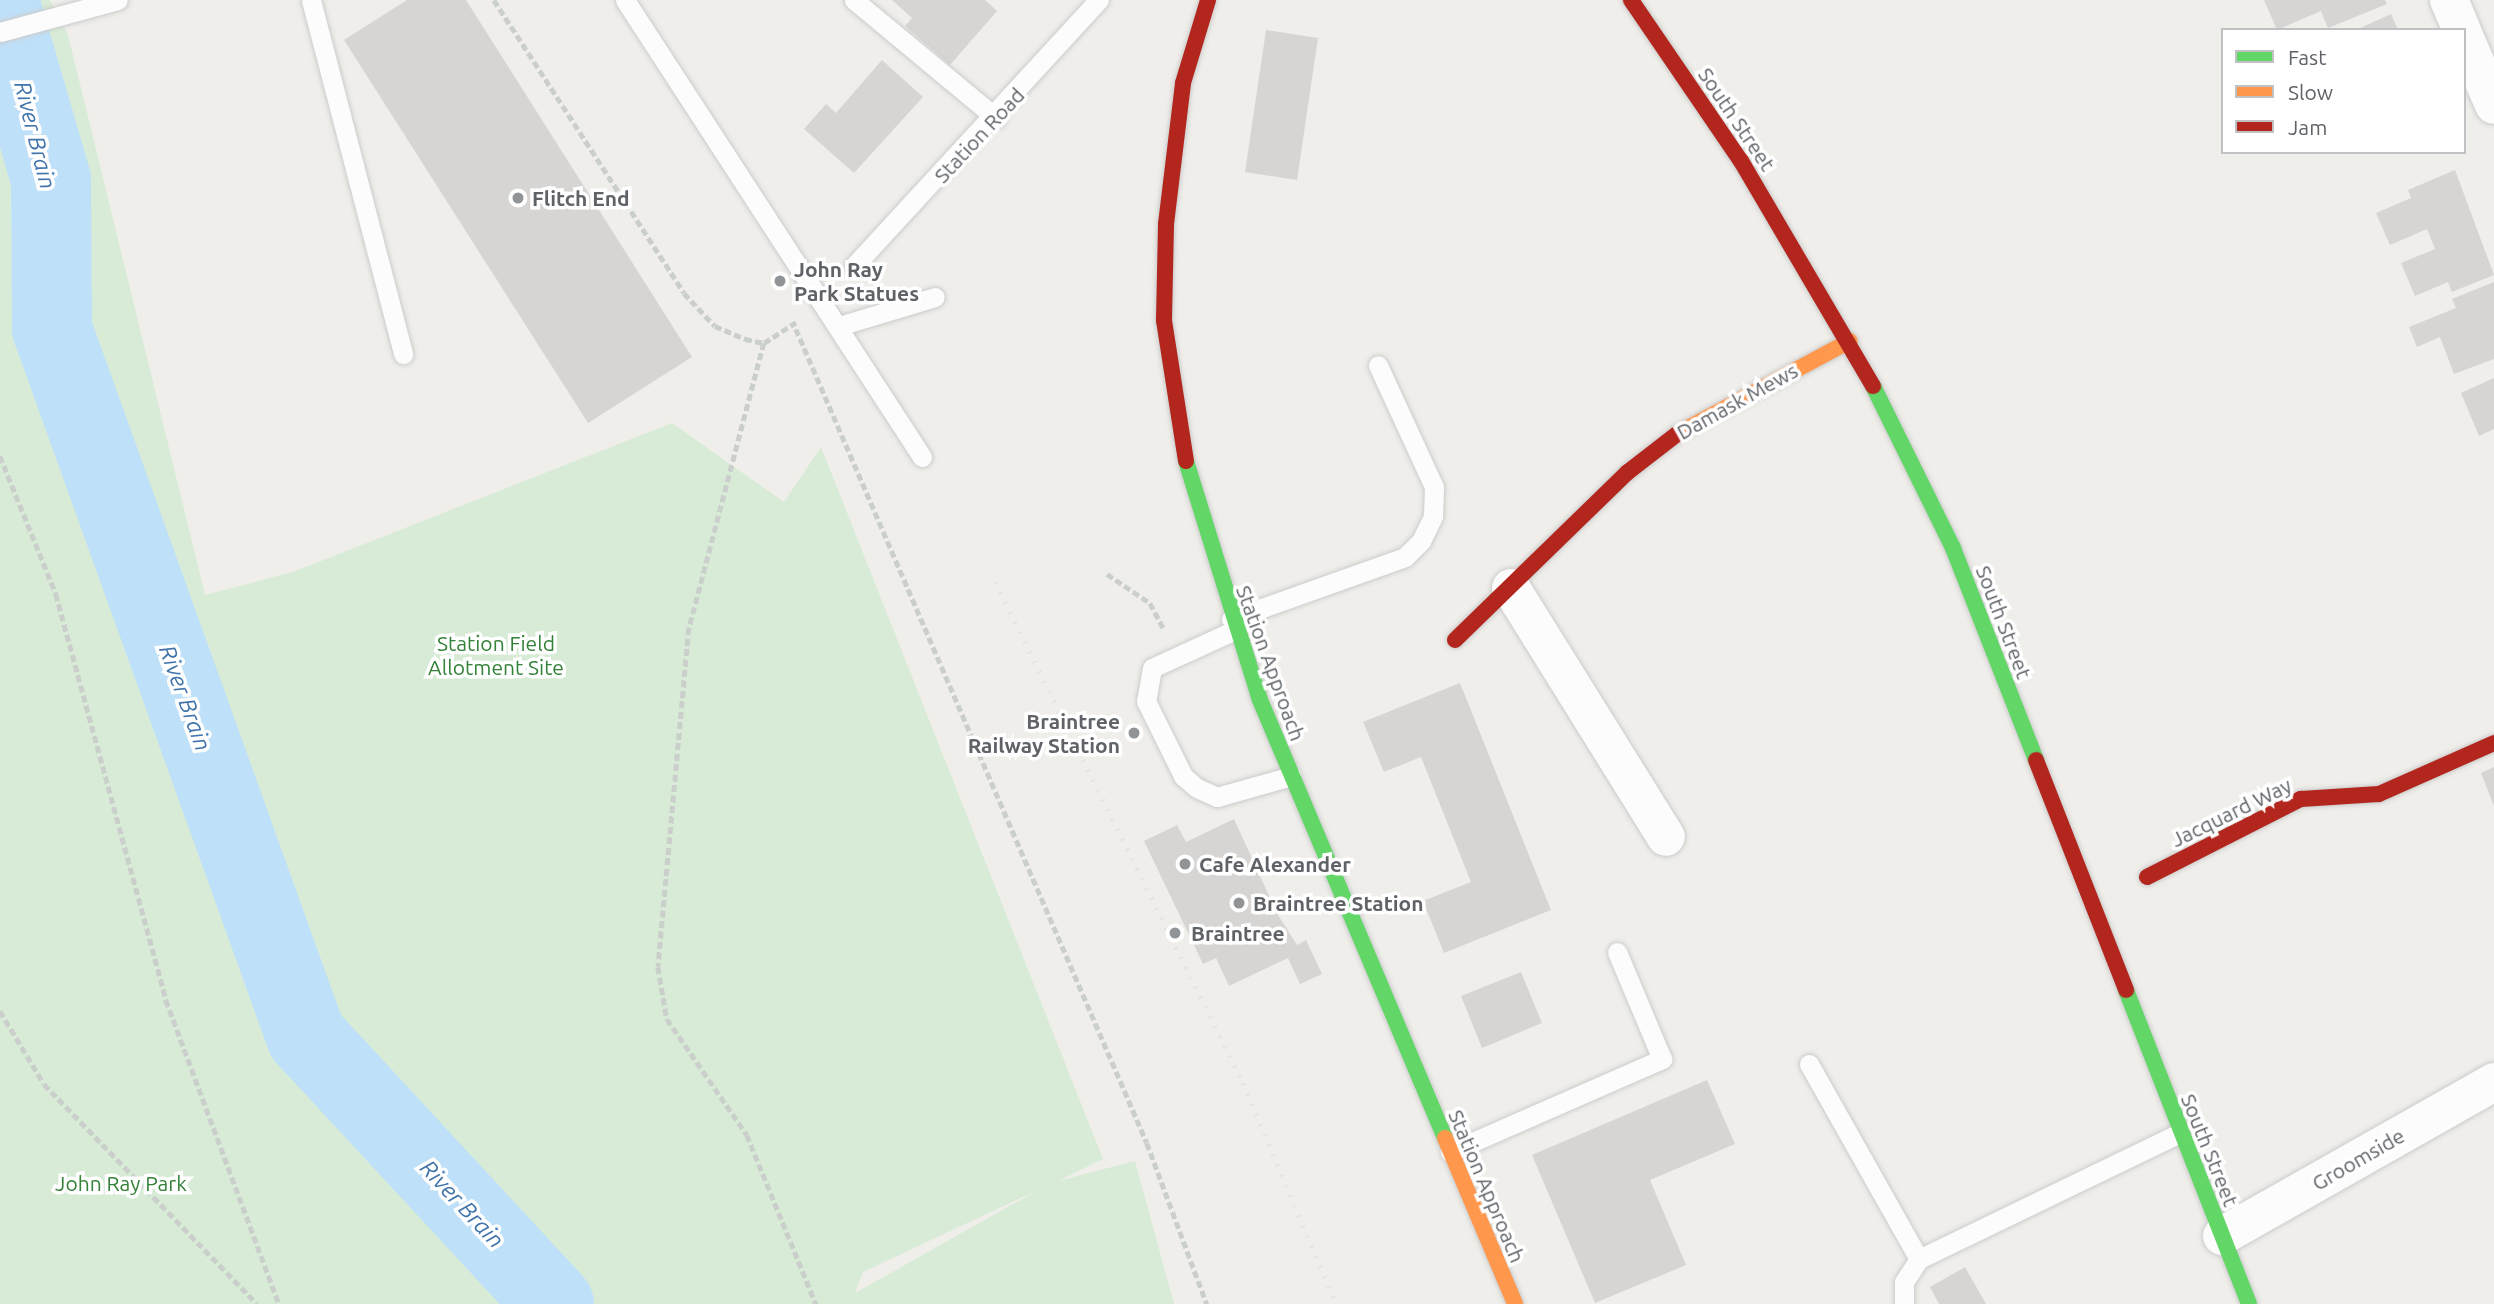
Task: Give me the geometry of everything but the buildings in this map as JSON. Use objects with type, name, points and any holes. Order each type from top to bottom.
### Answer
[{"type":"street","name":"Station Approach","points":[[1208,0],[1171,155],[1164,320],[1177,424],[1233,624],[1291,776],[1515,1304]]},
{"type":"street","name":"South Street","points":[[1631,0],[1741,161],[1850,341],[1953,548],[2249,1304]]},
{"type":"street","points":[[2449,0],[2461,28]]},
{"type":"street","points":[[2466,41],[2494,105]]},
{"type":"street","name":"Damask Mews","points":[[1455,640],[1628,472],[1685,428],[1850,341]]},
{"type":"street","points":[[1511,588],[1666,836]]},
{"type":"street","name":"Jacquard Way","points":[[2147,877],[2301,799],[2379,794],[2494,743]]},
{"type":"street","name":"Groomside","points":[[2222,1236],[2494,1082]]},
{"type":"lane","points":[[0,32],[118,0]]},
{"type":"lane","points":[[311,0],[403,354]]},
{"type":"lane","points":[[625,0],[922,457]]},
{"type":"lane","points":[[854,0],[996,118]]},
{"type":"lane","name":"Station Road","points":[[854,266],[996,118],[1099,0]]},
{"type":"lane","points":[[839,326],[935,297]]},
{"type":"lane","points":[[1291,776],[1217,797],[1197,788],[1183,776],[1146,701],[1153,668],[1233,624],[1405,557],[1421,541],[1433,516],[1434,487],[1378,365]]},
{"type":"lane","points":[[1450,1152],[1662,1059],[1617,952]]},
{"type":"lane","points":[[1809,1064],[1919,1259]]},
{"type":"lane","points":[[1905,1304],[1904,1282],[1919,1259],[2180,1133]]},
{"type":"path","points":[[494,0],[684,293],[715,326],[764,344]]},
{"type":"path","points":[[793,321],[1147,1143],[1207,1304]]},
{"type":"path","points":[[816,1304],[747,1135],[667,1019],[658,967],[690,628],[764,344],[793,321],[839,326]]},
{"type":"path","points":[[0,456],[55,594],[166,1000],[279,1304]]},
{"type":"path","points":[[1107,574],[1150,603],[1166,633]]},
{"type":"path","points":[[0,1011],[44,1084],[257,1304]]},
{"type":"green space","points":[[0,0],[50,0],[68,35],[205,595],[293,572],[672,423],[784,502],[821,447],[1103,1159],[1058,1181],[1135,1161],[1174,1304],[0,1304]],"holes":[[[1040,1189],[855,1293],[863,1272]]]},
{"type":"waterway","name":"River Brain","points":[[0,4],[51,180],[52,329],[306,1036],[554,1304]]},
{"type":"railway","points":[[995,582],[1243,1083],[1336,1304]]},
{"type":"traffic: fast","points":[[1873,386],[1953,548],[2036,760]]},
{"type":"traffic: fast","points":[[1186,461],[1260,700],[1445,1138]]},
{"type":"traffic: fast","points":[[2126,990],[2249,1304]]},
{"type":"traffic: slow","points":[[1677,434],[1850,341]]},
{"type":"traffic: slow","points":[[1445,1138],[1515,1304]]},
{"type":"traffic: jam","points":[[1186,461],[1164,320],[1166,224],[1183,83],[1208,0]]},
{"type":"traffic: jam","points":[[1631,0],[1741,161],[1873,386]]},
{"type":"traffic: jam","points":[[1455,640],[1628,472],[1677,434]]},
{"type":"traffic: jam","points":[[2147,877],[2301,799],[2379,794],[2494,743]]},
{"type":"traffic: jam","points":[[2036,760],[2126,990]]},
{"type":"place","name":"Flitch End","points":[[518,198]]},
{"type":"place","name":"John Ray Park Statues","points":[[780,281]]},
{"type":"place","name":"Braintree Railway Station","points":[[1134,733]]},
{"type":"place","name":"Cafe Alexander","points":[[1185,864]]},
{"type":"place","name":"Braintree Station","points":[[1239,903]]},
{"type":"place","name":"Braintree","points":[[1175,933]]},
{"type":"park label","name":"Station Field Allotment Site","points":[[496,655]]},
{"type":"park label","name":"John Ray Park","points":[[121,1183]]}]
